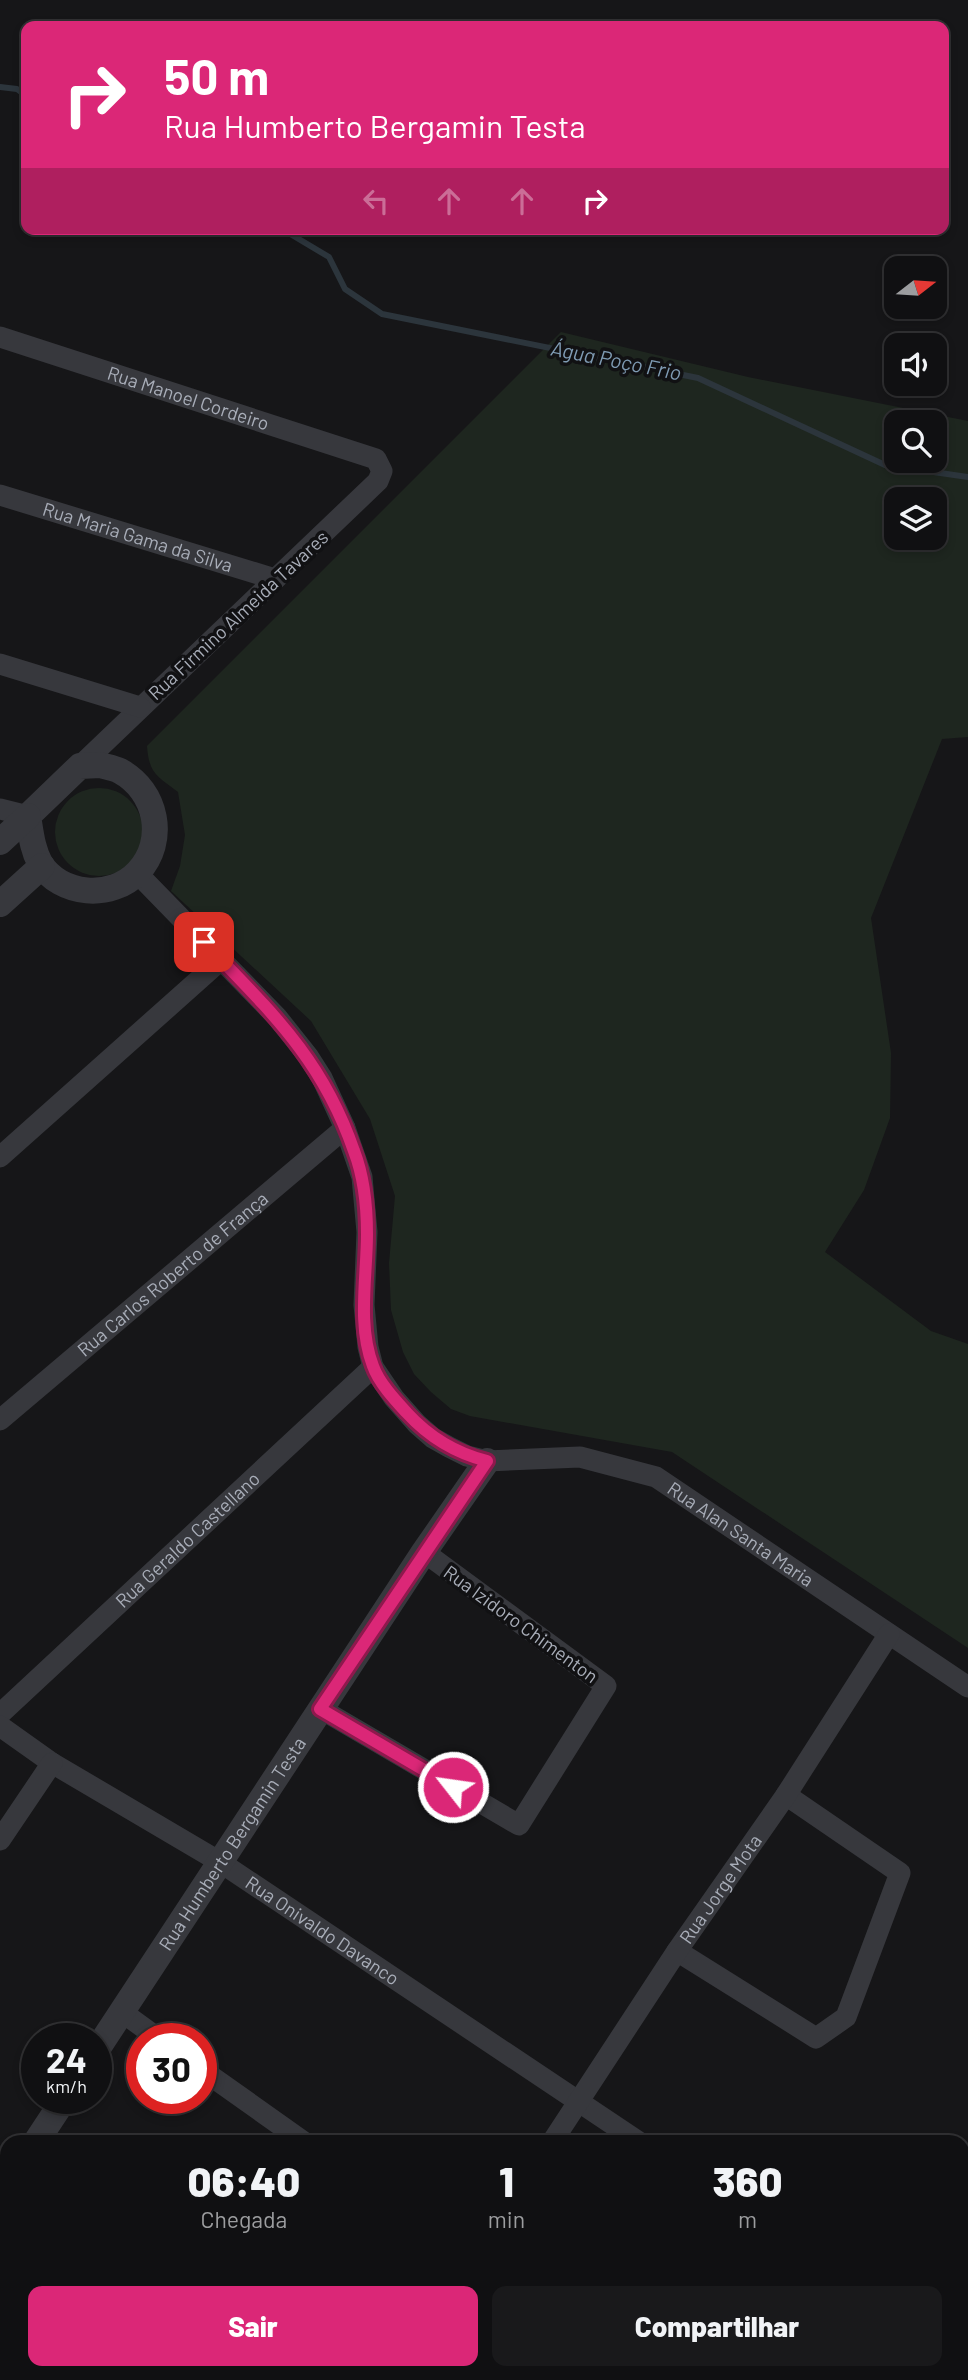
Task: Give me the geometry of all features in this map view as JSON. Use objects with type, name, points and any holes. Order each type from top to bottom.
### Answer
[{"type":"street","name":"Rua Manoel Cordeiro","points":[[0,337],[376,460]]},
{"type":"street","name":"Rua Firmino Almeida Tavares","points":[[0,842],[378,481],[382,471],[376,460]]},
{"type":"street","name":"Rua Maria Gama da Silva","points":[[0,495],[275,579]]},
{"type":"street","points":[[0,664],[140,707]]},
{"type":"street","points":[[0,808],[28,816],[34,850],[42,866],[58,881],[78,890],[100,891],[121,885],[137,873],[149,856],[155,837],[155,817],[148,798],[136,782],[119,771],[100,765],[80,766]]},
{"type":"street","points":[[0,904],[42,866]]},
{"type":"street","points":[[137,873],[277,1017],[322,1078],[345,1128],[362,1177],[367,1232],[364,1305],[373,1367],[394,1398],[433,1438],[467,1456],[487,1461]]},
{"type":"street","points":[[0,1157],[221,960]]},
{"type":"street","name":"Rua Carlos Roberto de França","points":[[0,1420],[345,1128]]},
{"type":"street","name":"Rua Geraldo Castellano","points":[[0,1714],[373,1367]]},
{"type":"street","name":"Rua Alan Santa Maria","points":[[487,1461],[580,1457],[656,1477],[968,1687]]},
{"type":"street","name":"Rua Humberto Bergamin Testa","points":[[112,2026],[424,1552],[487,1461]]},
{"type":"street","name":"Rua Izidoro Chimenton","points":[[320,1709],[519,1825],[606,1686],[424,1552]]},
{"type":"street","name":"Rua Jorge Mota","points":[[557,2135],[677,1951],[786,1795],[889,1634]]},
{"type":"street","name":"Rua Onivaldo Davanco","points":[[0,1726],[52,1763],[220,1862],[628,2135]]},
{"type":"street","points":[[0,1840],[52,1763]]},
{"type":"street","points":[[677,1951],[816,2038],[846,2017],[900,1873],[786,1795]]},
{"type":"street","points":[[121,2012],[136,2023]]},
{"type":"street","points":[[217,2080],[294,2135]]},
{"type":"street","points":[[41,2135],[54,2114]]},
{"type":"shaded area","points":[[561,332],[748,377],[913,410],[884,410],[884,473],[947,473],[947,417],[968,421],[968,737],[942,739],[871,918],[891,1053],[890,1118],[864,1190],[825,1252],[931,1331],[968,1344],[968,1648],[672,1452],[470,1416],[451,1409],[414,1374],[403,1352],[391,1310],[389,1263],[395,1196],[370,1119],[311,1021],[171,891],[180,866],[185,835],[178,792],[155,773],[147,746]]},
{"type":"shaded area","points":[[99,788],[116,791],[130,801],[140,815],[143,832],[140,849],[130,863],[116,873],[99,876],[82,873],[68,863],[58,849],[55,832],[58,815],[68,801],[82,791]]},
{"type":"waterway","name":"Água Poço Frio","points":[[0,87],[21,92]]},
{"type":"waterway","name":"Água Poço Frio","points":[[292,235],[329,257],[345,289],[382,314],[698,378],[885,465],[968,477]]},
{"type":"route","points":[[204,942],[277,1017],[308,1056],[335,1104],[355,1151],[365,1204],[367,1232],[364,1305],[373,1367],[394,1398],[433,1438],[467,1456],[487,1461],[320,1709],[453,1787]]}]
